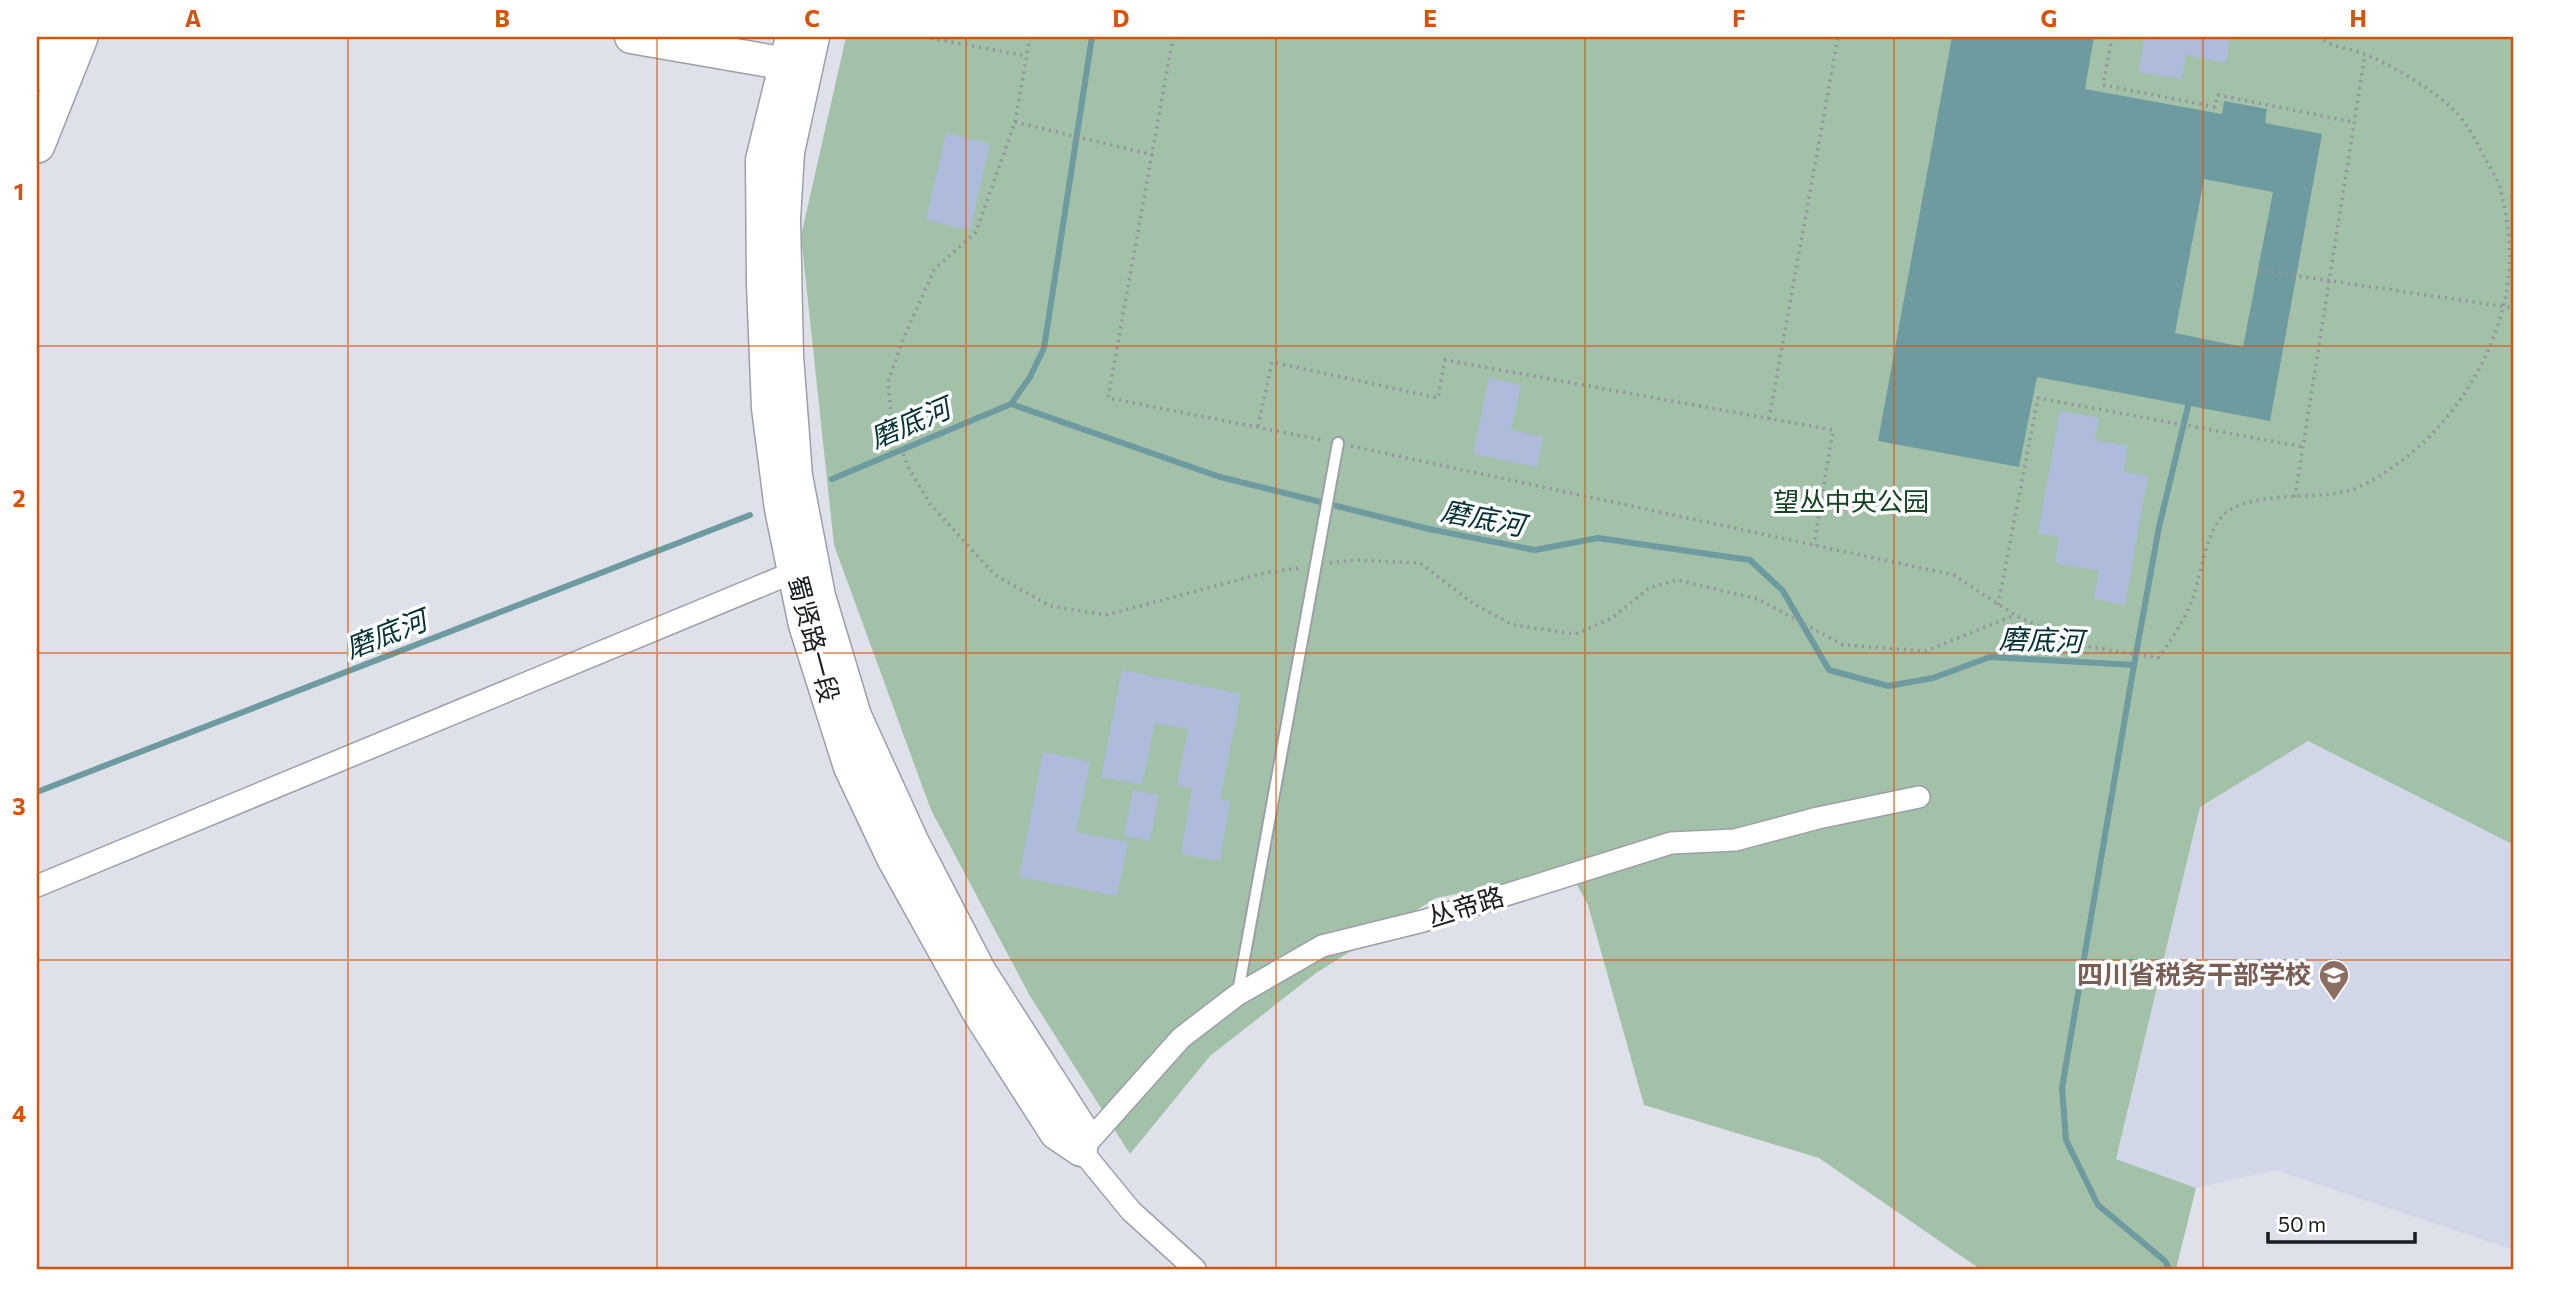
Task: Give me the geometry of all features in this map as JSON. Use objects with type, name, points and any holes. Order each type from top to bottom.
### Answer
[{"type":"main road","points":[[37,73],[74,41]]},
{"type":"main road","points":[[37,145],[74,41]]},
{"type":"street","points":[[631,37],[794,56],[813,37]]},
{"type":"street","name":"蜀贤路一段","points":[[794,56],[762,160],[768,408],[781,509],[805,625],[850,767],[893,858],[979,1013],[1056,1133],[1081,1150],[1131,1211],[1195,1269]]},
{"type":"street","name":"蜀贤路一段","points":[[794,56],[785,219],[787,356],[796,476],[819,596],[855,716],[912,841],[980,972],[1082,1131],[1081,1150]]},
{"type":"street","points":[[37,886],[794,572]]},
{"type":"street","name":"丛帝路","points":[[1081,1150],[1181,1038],[1237,995],[1322,946],[1423,921],[1671,843],[1735,840],[1818,818],[1919,797]]},
{"type":"lane","points":[[1237,995],[1338,443]]},
{"type":"path","points":[[924,37],[1027,56]]},
{"type":"path","points":[[1030,37],[1016,122],[976,232],[934,270],[904,337],[888,382],[892,423],[908,467],[930,504],[995,575],[1050,606],[1106,615],[1268,572],[1313,566]]},
{"type":"path","points":[[1173,37],[1108,398],[1258,426],[1954,575],[1998,606],[2080,645],[2158,658],[2175,635],[2191,604],[2213,532],[2227,512],[2259,500],[2349,491],[2381,475],[2419,447],[2448,416],[2475,377],[2493,339],[2502,306],[2508,280],[2508,234],[2501,190],[2480,148],[2455,111],[2416,82],[2365,54],[2325,42],[2320,37]]},
{"type":"path","points":[[1769,419],[1838,37]]},
{"type":"path","points":[[2112,37],[2104,85],[2215,107],[2218,94],[2354,122]]},
{"type":"path","points":[[2295,497],[2365,54]]},
{"type":"path","points":[[1016,122],[1153,155]]},
{"type":"path","points":[[2258,270],[2514,308]]},
{"type":"path","points":[[1258,426],[1272,362],[1438,398],[1445,360],[1833,430],[1814,545]]},
{"type":"path","points":[[1998,606],[2038,398],[2304,447]]},
{"type":"path","points":[[1326,564],[1353,560],[1420,563],[1474,604],[1513,625],[1576,634],[1612,618],[1649,588],[1677,580],[1758,599],[1843,645],[1926,651],[2015,615]]},
{"type":"shaded area","name":"四川省税务干部学校","points":[[2308,741],[2514,845],[2514,1250],[2275,1170],[2196,1188],[2116,1159],[2200,807]]},
{"type":"green space","name":"望丛中央公园","points":[[846,37],[2514,37],[2514,845],[2308,741],[2200,807],[2116,1159],[2196,1188],[2176,1269],[1980,1269],[1819,1158],[1644,1105],[1588,905],[1570,872],[1436,898],[1316,973],[1210,1056],[1130,1154],[1030,996],[931,810],[834,545],[801,236]]},
{"type":"water","points":[[1952,37],[2094,37],[2085,89],[2222,114],[2224,101],[2267,109],[2265,123],[2322,134],[2270,421],[2037,377],[2019,467],[1878,441]],"holes":[[[2204,179],[2273,192],[2243,347],[2175,333]]]},
{"type":"building","points":[[2145,37],[2230,37],[2226,63],[2186,55],[2182,79],[2138,72]]},
{"type":"building","points":[[946,133],[990,144],[970,230],[926,220]]},
{"type":"building","points":[[1489,378],[1521,385],[1511,430],[1543,437],[1537,467],[1473,454]]},
{"type":"building","points":[[2060,411],[2099,418],[2095,440],[2128,446],[2124,472],[2148,476],[2125,605],[2094,599],[2099,571],[2055,563],[2059,537],[2038,533]]},
{"type":"building","points":[[1122,670],[1241,694],[1220,800],[1230,801],[1220,861],[1181,854],[1192,788],[1177,785],[1188,729],[1155,723],[1142,785],[1101,777]]},
{"type":"building","points":[[1043,752],[1090,762],[1076,832],[1128,842],[1117,896],[1019,877]]},
{"type":"building","points":[[1133,790],[1159,795],[1150,841],[1124,836]]},
{"type":"waterway","points":[[1011,404],[1030,377],[1044,348],[1092,37]]},
{"type":"waterway","name":"磨底河","points":[[832,479],[1011,404],[1220,477],[1429,529],[1535,550],[1598,538],[1750,560],[1783,591],[1829,670],[1888,686],[1933,678],[1990,657],[2134,665],[2159,527],[2190,398]]},
{"type":"waterway","name":"磨底河","points":[[37,792],[750,515]]},
{"type":"waterway","name":"磨底河","points":[[2134,665],[2062,1088],[2066,1140],[2098,1205],[2165,1261],[2169,1269]]},
{"type":"place","name":"四川省税务干部学校","points":[[2334,1002]]}]
